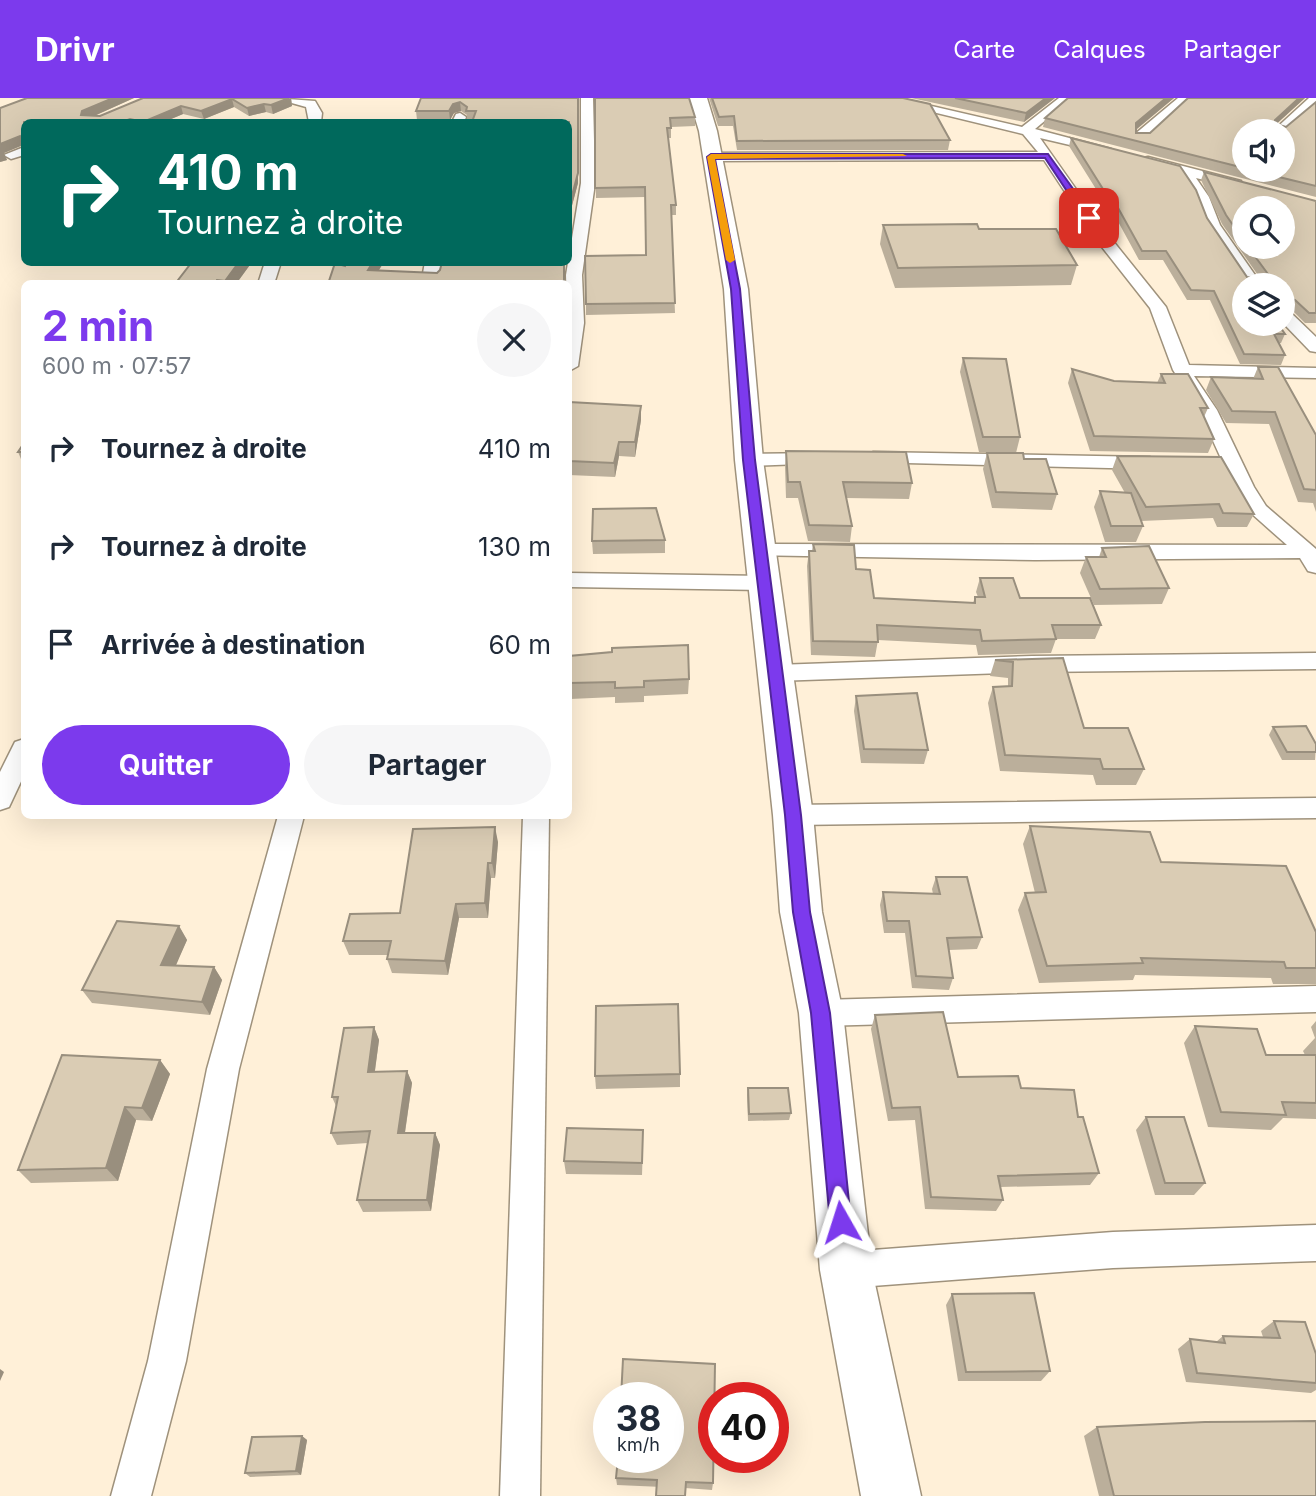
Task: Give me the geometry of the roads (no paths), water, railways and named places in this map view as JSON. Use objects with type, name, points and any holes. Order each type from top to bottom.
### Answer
[{"type":"street","points":[[280,98],[311,104],[316,113],[315,119]]},
{"type":"street","points":[[572,348],[576,323],[574,275],[588,183],[587,98]]},
{"type":"street","points":[[698,98],[708,131],[736,289],[749,460],[764,566],[802,912],[821,1013],[846,1270],[891,1496]]},
{"type":"street","points":[[881,98],[1026,130],[1185,171],[1232,178],[1253,188]]},
{"type":"street","points":[[931,108],[947,98]]},
{"type":"street","points":[[1026,130],[1066,98]]},
{"type":"street","points":[[1140,137],[1185,98]]},
{"type":"street","points":[[1292,119],[1316,98]]},
{"type":"street","points":[[1026,130],[1048,156],[1103,239],[1158,307],[1182,370],[1208,410],[1259,510],[1312,559]]},
{"type":"street","points":[[711,157],[1048,156]]},
{"type":"street","points":[[1185,171],[1202,197],[1213,225],[1246,273]]},
{"type":"street","points":[[1295,326],[1316,346]]},
{"type":"street","points":[[1182,370],[1316,373]]},
{"type":"street","points":[[749,460],[852,458],[1168,463]]},
{"type":"street","points":[[1207,462],[1233,462]]},
{"type":"street","points":[[572,580],[1022,551],[1312,559]]},
{"type":"street","points":[[776,673],[1032,664],[1316,661]]},
{"type":"street","points":[[0,800],[21,754]]},
{"type":"street","points":[[793,815],[1316,808]]},
{"type":"street","points":[[131,1496],[166,1361],[223,1069],[290,819]]},
{"type":"street","points":[[520,1496],[536,819]]},
{"type":"street","points":[[821,1013],[1099,1003],[1316,999]]},
{"type":"street","points":[[846,1270],[1113,1250],[1316,1243]]}]
